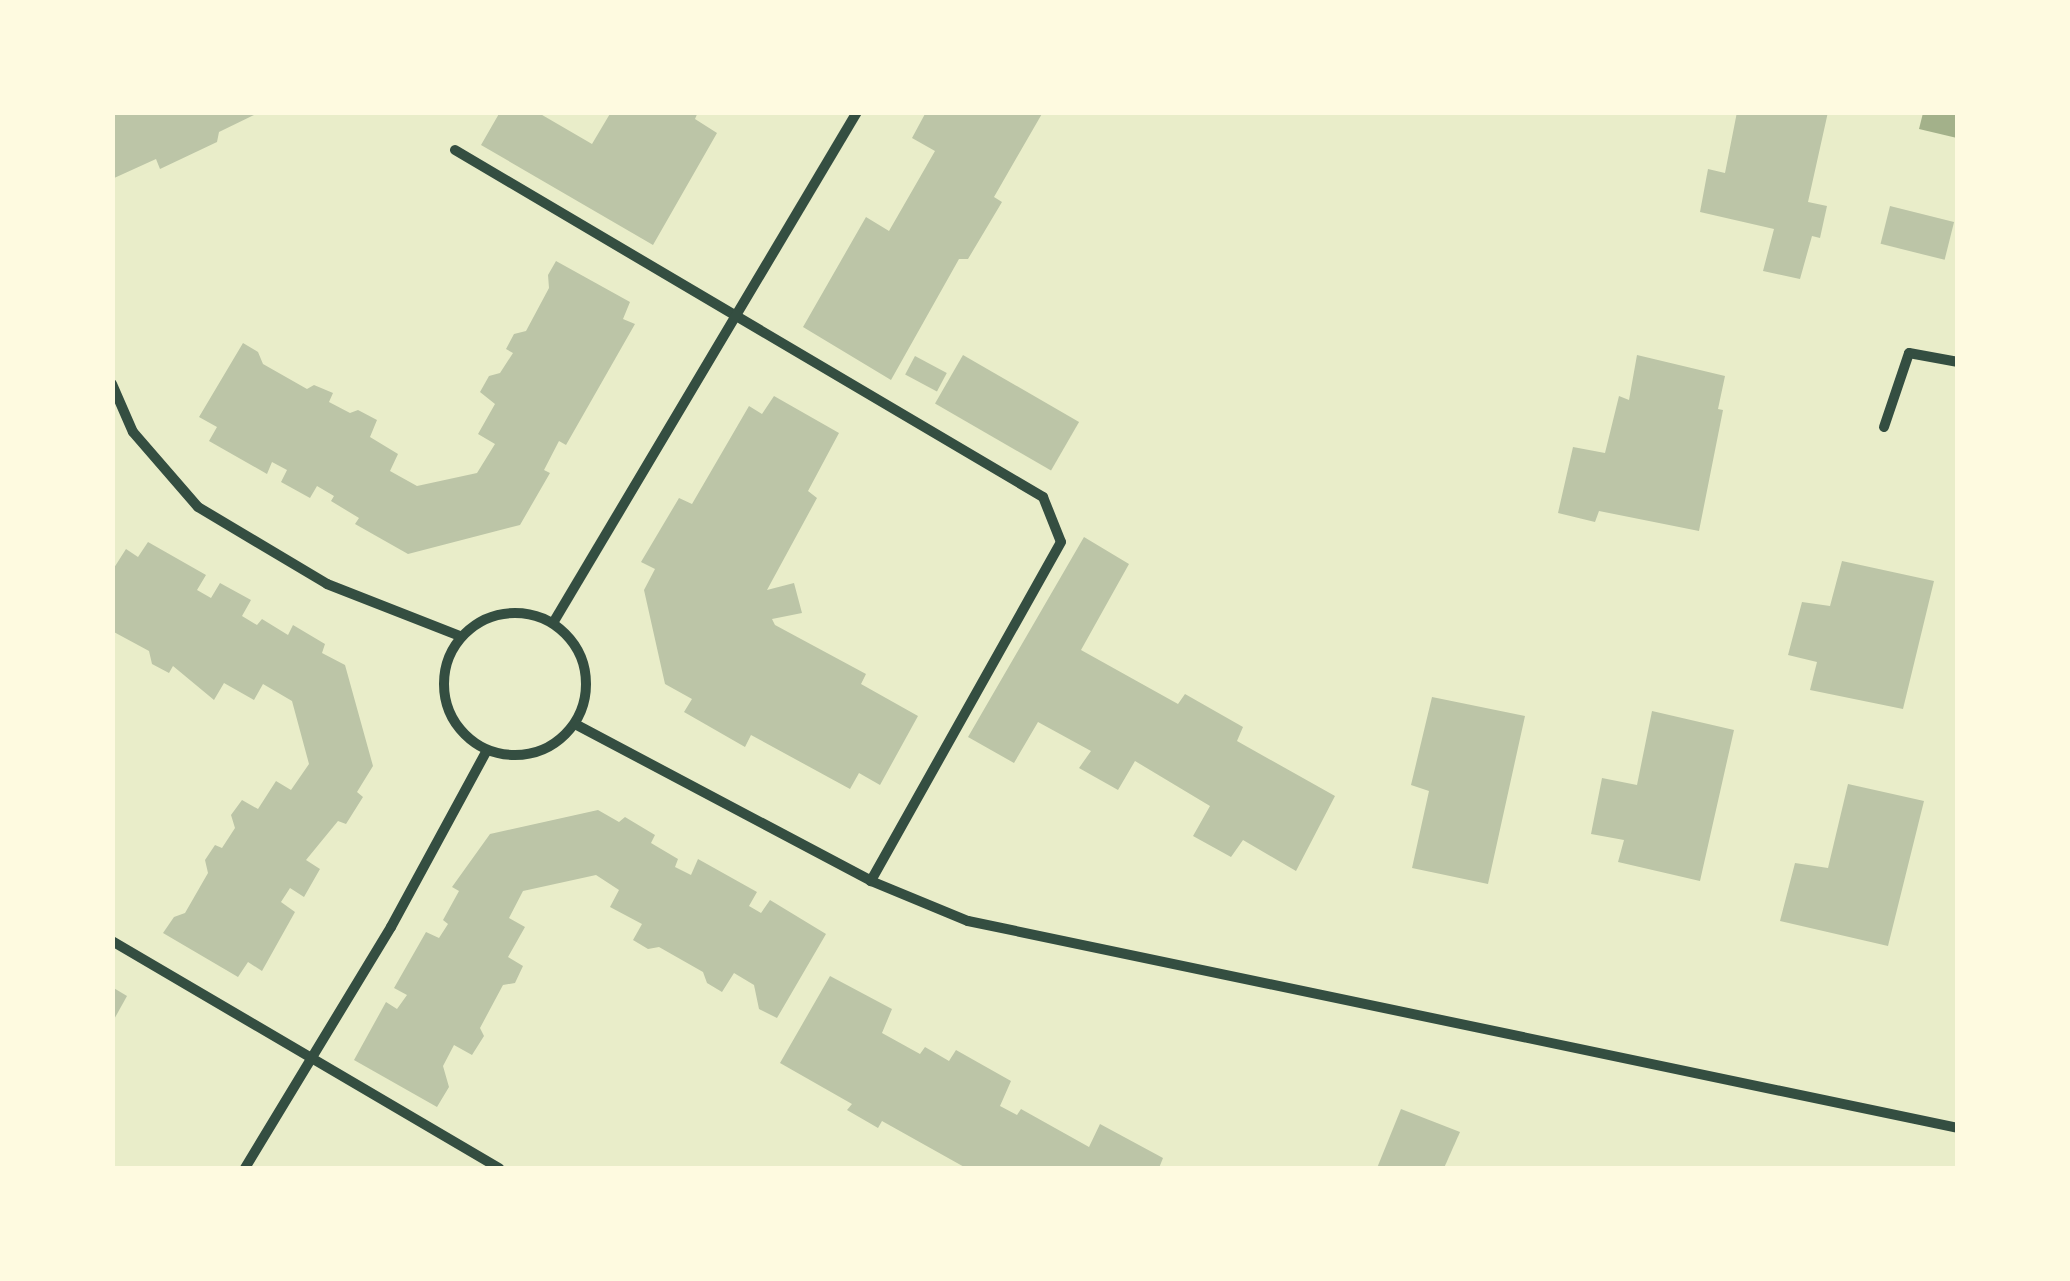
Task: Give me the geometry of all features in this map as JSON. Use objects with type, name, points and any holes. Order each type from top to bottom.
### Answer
[{"type":"street","points":[[553,623],[732,316],[857,112]]},
{"type":"street","points":[[456,150],[1042,497],[1061,542],[871,882]]},
{"type":"street","points":[[1884,426],[1910,353],[1958,362]]},
{"type":"street","points":[[112,384],[133,432],[198,507],[327,584],[460,636]]},
{"type":"street","points":[[505,613],[535,615],[553,623],[571,639],[584,669],[584,703],[575,724],[558,741],[536,752],[511,756],[487,750],[454,722],[445,700],[443,677],[448,656],[460,636],[476,624],[505,613]]},
{"type":"street","points":[[575,724],[871,882],[968,921],[1958,1128]]},
{"type":"street","points":[[244,1168],[391,927],[487,750]]},
{"type":"street","points":[[112,941],[499,1168]]},
{"type":"shaded area","points":[[1923,113],[1957,113],[1957,138],[1919,129]]},
{"type":"building","points":[[112,112],[260,112],[219,132],[217,142],[160,169],[156,159],[112,179]]},
{"type":"building","points":[[500,112],[537,112],[592,144],[611,112],[698,112],[695,119],[717,133],[653,245],[481,145]]},
{"type":"building","points":[[926,112],[1043,112],[994,197],[1002,202],[968,259],[959,259],[891,380],[803,327],[866,217],[889,231],[935,151],[912,138]]},
{"type":"building","points":[[1737,112],[1828,112],[1808,202],[1827,206],[1820,238],[1812,236],[1800,279],[1763,271],[1774,229],[1700,212],[1708,169],[1725,173]]},
{"type":"building","points":[[1890,206],[1954,222],[1945,260],[1881,244]]},
{"type":"building","points":[[556,261],[630,302],[623,319],[635,324],[566,445],[559,441],[544,470],[550,473],[520,525],[408,554],[355,524],[359,518],[331,501],[334,496],[317,486],[310,498],[281,482],[287,470],[272,462],[267,474],[209,441],[217,427],[199,417],[243,343],[258,352],[263,364],[307,389],[314,385],[333,393],[329,402],[377,420],[370,437],[398,454],[390,471],[417,486],[477,473],[495,444],[478,434],[495,404],[480,392],[489,376],[500,373],[513,353],[506,349],[514,334],[526,331],[549,288],[548,275]]},
{"type":"building","points":[[963,355],[1079,422],[1051,470],[935,403]]},
{"type":"building","points":[[1637,355],[1725,376],[1718,409],[1723,410],[1699,531],[1599,511],[1595,522],[1558,513],[1573,447],[1605,453],[1619,396],[1629,400]]},
{"type":"building","points":[[915,356],[947,373],[937,391],[905,375]]},
{"type":"building","points":[[774,396],[839,433],[808,491],[817,498],[767,590],[794,583],[802,613],[772,619],[775,625],[866,674],[861,684],[918,716],[880,785],[859,773],[850,789],[751,735],[745,747],[684,712],[692,699],[665,684],[644,590],[655,569],[641,562],[679,498],[692,504],[749,406],[762,414]]},
{"type":"building","points":[[1084,537],[1129,564],[1081,650],[1178,704],[1185,694],[1243,727],[1237,741],[1335,796],[1296,871],[1243,840],[1231,857],[1193,836],[1210,806],[1135,761],[1118,790],[1079,768],[1091,751],[1038,722],[1014,763],[968,737]]},
{"type":"building","points":[[148,542],[206,575],[197,590],[211,598],[220,583],[251,600],[242,616],[257,625],[262,619],[288,635],[293,625],[325,644],[322,653],[345,665],[373,766],[357,792],[363,797],[346,824],[338,821],[306,860],[320,869],[304,897],[290,888],[281,902],[295,912],[262,971],[248,962],[238,977],[163,933],[174,917],[185,913],[208,873],[205,860],[215,845],[222,848],[235,828],[231,815],[242,800],[258,809],[276,781],[291,790],[309,764],[292,701],[263,684],[254,700],[224,683],[214,700],[173,666],[169,673],[152,664],[149,651],[112,631],[112,571],[126,549],[138,557]]},
{"type":"building","points":[[1842,561],[1934,581],[1903,709],[1810,690],[1817,662],[1788,655],[1802,602],[1830,606]]},
{"type":"building","points":[[1432,697],[1525,716],[1488,884],[1412,868],[1429,791],[1411,785]]},
{"type":"building","points":[[1652,711],[1734,730],[1700,881],[1618,862],[1624,840],[1591,834],[1602,778],[1637,785]]},
{"type":"building","points":[[1848,784],[1924,801],[1888,946],[1780,921],[1795,863],[1828,868]]},
{"type":"building","points":[[598,810],[619,822],[625,817],[655,835],[651,843],[678,859],[675,867],[691,875],[698,859],[757,892],[749,906],[761,913],[770,900],[826,934],[777,1018],[759,1009],[754,985],[734,973],[722,992],[707,983],[703,972],[659,947],[648,949],[633,940],[642,924],[610,907],[619,890],[596,875],[523,891],[509,918],[525,927],[508,957],[523,966],[515,983],[503,985],[480,1028],[484,1036],[472,1055],[454,1045],[443,1066],[449,1087],[437,1107],[354,1060],[386,1002],[397,1009],[407,995],[394,988],[426,932],[439,938],[448,924],[443,920],[459,891],[452,887],[490,834]]},
{"type":"building","points":[[830,976],[892,1009],[882,1033],[920,1054],[925,1047],[949,1061],[956,1050],[1011,1081],[1000,1106],[1017,1115],[1021,1109],[1089,1147],[1100,1124],[1163,1158],[1159,1168],[966,1168],[882,1121],[878,1128],[847,1110],[852,1104],[780,1063]]},
{"type":"building","points":[[112,987],[127,996],[112,1023]]},
{"type":"building","points":[[1401,1109],[1460,1132],[1444,1168],[1377,1168]]}]
